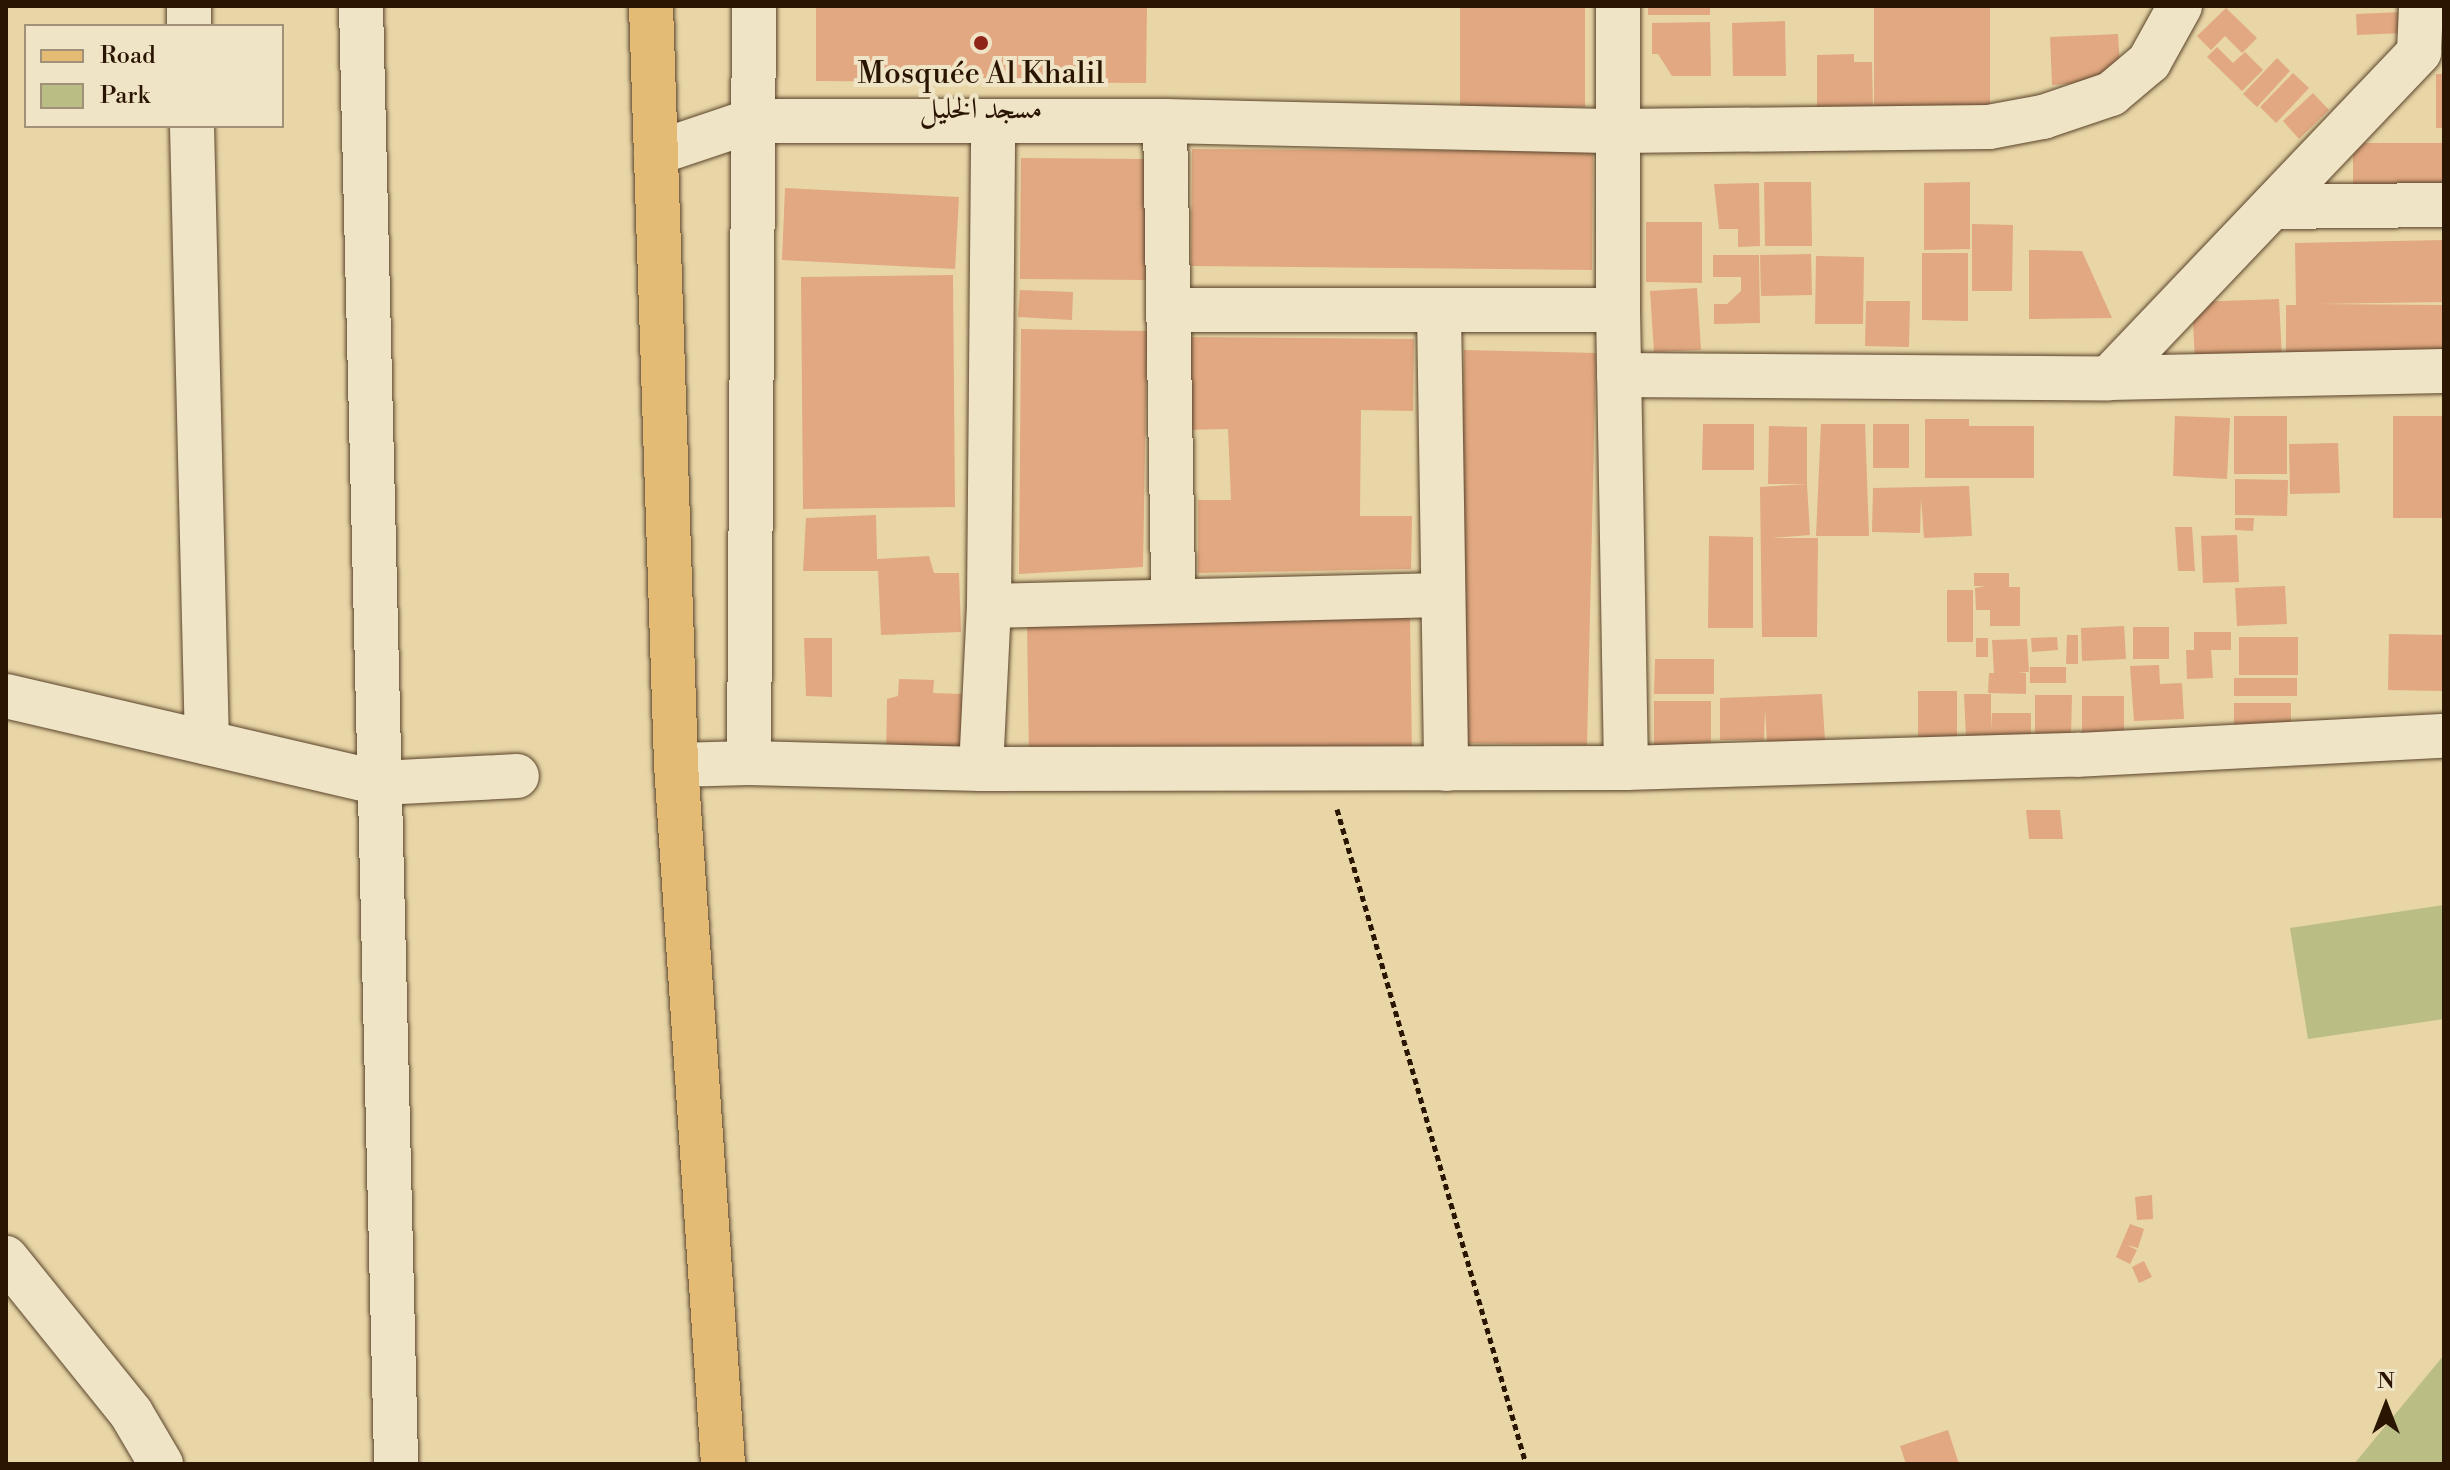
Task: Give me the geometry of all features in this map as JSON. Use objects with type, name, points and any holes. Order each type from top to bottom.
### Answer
[{"type":"main road","points":[[651,6],[676,765],[723,1464]]},
{"type":"street","points":[[361,6],[396,1464]]},
{"type":"street","points":[[749,763],[754,6]]},
{"type":"street","points":[[1618,6],[1618,310],[1626,768]]},
{"type":"street","points":[[656,153],[751,121],[1165,121],[1618,131],[1989,127],[2043,117],[2111,94],[2149,62],[2180,6]]},
{"type":"street","points":[[2109,378],[2187,290],[2431,52],[2421,6]]},
{"type":"street","points":[[1165,121],[1173,601]]},
{"type":"street","points":[[981,769],[989,606],[993,122]]},
{"type":"street","points":[[192,128],[207,743]]},
{"type":"street","points":[[2275,207],[2444,205]]},
{"type":"street","points":[[1168,310],[1618,310]]},
{"type":"street","points":[[1439,312],[1446,769]]},
{"type":"street","points":[[1619,375],[2109,378],[2444,371]]},
{"type":"street","points":[[989,606],[1441,595]]},
{"type":"street","points":[[6,696],[380,783],[517,776]]},
{"type":"street","points":[[676,765],[749,763],[981,769],[1626,768],[2077,755],[2444,736]]},
{"type":"street","points":[[6,1258],[131,1413],[161,1464]]},
{"type":"path","points":[[1325,770],[1526,1464]]},
{"type":"green space","points":[[2444,905],[2444,1019],[2308,1039],[2290,928]]},
{"type":"green space","points":[[2444,1355],[2444,1464],[2354,1464]]},
{"type":"building","name":"Mosquée Al Khalil مسجد الخليل","points":[[816,6],[1147,6],[1146,83],[816,81]]},
{"type":"building","points":[[1460,6],[1585,6],[1585,107],[1460,107]]},
{"type":"building","points":[[1648,6],[1710,6],[1710,15],[1648,15]]},
{"type":"building","points":[[1874,6],[1990,6],[1990,109],[1874,109]]},
{"type":"building","points":[[2226,8],[2257,38],[2242,53],[2225,36],[2211,50],[2197,36]]},
{"type":"building","points":[[2402,12],[2403,33],[2357,35],[2356,14]]},
{"type":"building","points":[[1785,21],[1786,76],[1733,76],[1732,23]]},
{"type":"building","points":[[1710,22],[1711,76],[1672,76],[1658,54],[1652,54],[1652,23]]},
{"type":"building","points":[[2118,34],[2121,81],[2052,85],[2050,37]]},
{"type":"building","points":[[2217,47],[2233,63],[2245,52],[2263,70],[2242,91],[2207,57]]},
{"type":"building","points":[[1854,54],[1854,62],[1872,62],[1873,108],[1817,109],[1817,55]]},
{"type":"building","points":[[2277,58],[2290,71],[2257,107],[2243,94]]},
{"type":"building","points":[[2293,73],[2309,88],[2276,123],[2260,107]]},
{"type":"building","points":[[2436,74],[2444,74],[2444,128],[2436,128]]},
{"type":"building","points":[[2313,93],[2329,110],[2299,139],[2283,121]]},
{"type":"building","points":[[2353,143],[2444,143],[2444,188],[2353,188]]},
{"type":"building","points":[[1192,149],[1593,151],[1592,270],[1191,266]]},
{"type":"building","points":[[1021,158],[1146,159],[1146,280],[1020,279]]},
{"type":"building","points":[[1764,182],[1811,182],[1812,246],[1765,246]]},
{"type":"building","points":[[1970,182],[1970,249],[1924,250],[1924,183]]},
{"type":"building","points":[[1759,183],[1760,246],[1738,247],[1738,229],[1719,229],[1714,184]]},
{"type":"building","points":[[785,188],[959,197],[955,269],[782,260]]},
{"type":"building","points":[[1646,222],[1702,222],[1702,283],[1646,282]]},
{"type":"building","points":[[1972,224],[2013,225],[2012,291],[1972,291]]},
{"type":"building","points":[[2444,240],[2444,302],[2317,304],[2444,305],[2444,355],[2286,355],[2286,305],[2296,305],[2295,243]]},
{"type":"building","points":[[2029,250],[2082,251],[2112,318],[2029,319]]},
{"type":"building","points":[[1922,253],[1968,253],[1968,321],[1922,320]]},
{"type":"building","points":[[1811,254],[1812,295],[1761,296],[1760,255]]},
{"type":"building","points":[[1713,255],[1759,255],[1760,323],[1714,324],[1714,304],[1727,304],[1741,291],[1741,277],[1713,277]]},
{"type":"building","points":[[1816,256],[1864,257],[1863,324],[1815,324]]},
{"type":"building","points":[[953,275],[955,507],[803,509],[801,277]]},
{"type":"building","points":[[1697,288],[1701,350],[1654,352],[1650,291]]},
{"type":"building","points":[[1020,290],[1073,292],[1072,320],[1018,317]]},
{"type":"building","points":[[2279,299],[2282,359],[2195,363],[2192,302]]},
{"type":"building","points":[[1866,301],[1910,301],[1909,347],[1865,346]]},
{"type":"building","points":[[1021,329],[1147,331],[1143,567],[1019,574]]},
{"type":"building","points":[[1182,337],[1414,339],[1413,411],[1361,410],[1360,516],[1412,516],[1411,569],[1198,573],[1198,500],[1231,500],[1228,429],[1181,430]]},
{"type":"building","points":[[1464,350],[1596,353],[1587,745],[1455,743]]},
{"type":"building","points":[[2175,416],[2230,418],[2227,479],[2173,476]]},
{"type":"building","points":[[2234,416],[2287,416],[2287,474],[2234,474]]},
{"type":"building","points":[[2393,416],[2444,416],[2444,518],[2393,518]]},
{"type":"building","points":[[1925,419],[1969,419],[1969,426],[2034,426],[2034,478],[1925,478]]},
{"type":"building","points":[[1703,424],[1754,424],[1754,470],[1702,470]]},
{"type":"building","points":[[1821,424],[1865,424],[1869,536],[1816,536]]},
{"type":"building","points":[[1873,424],[1909,424],[1909,468],[1873,468]]},
{"type":"building","points":[[1769,426],[1807,427],[1807,484],[1768,484]]},
{"type":"building","points":[[2338,443],[2340,493],[2290,494],[2289,444]]},
{"type":"building","points":[[2235,479],[2288,480],[2287,516],[2235,515]]},
{"type":"building","points":[[1807,484],[1810,535],[1771,538],[1818,538],[1817,637],[1762,637],[1760,487]]},
{"type":"building","points":[[1969,486],[1972,536],[1924,538],[1921,498],[1920,533],[1872,532],[1873,488]]},
{"type":"building","points":[[876,515],[877,559],[929,556],[934,573],[959,573],[961,632],[881,635],[878,571],[803,571],[806,518]]},
{"type":"building","points":[[2235,518],[2254,518],[2253,531],[2235,530]]},
{"type":"building","points":[[2175,527],[2192,527],[2195,571],[2178,571]]},
{"type":"building","points":[[2237,535],[2239,582],[2203,583],[2201,536]]},
{"type":"building","points":[[1709,536],[1753,537],[1753,628],[1708,628]]},
{"type":"building","points":[[1974,573],[2009,573],[2009,587],[2020,587],[2020,626],[1990,626],[1990,610],[1976,610],[1975,588],[1986,586],[1974,586]]},
{"type":"building","points":[[2285,586],[2287,624],[2237,626],[2235,588]]},
{"type":"building","points":[[1947,590],[1973,590],[1973,642],[1947,642]]},
{"type":"building","points":[[1410,617],[1412,756],[1029,762],[1027,623]]},
{"type":"building","points":[[2124,626],[2126,659],[2082,661],[2081,628]]},
{"type":"building","points":[[2133,627],[2169,627],[2169,659],[2133,659]]},
{"type":"building","points":[[2194,632],[2231,632],[2231,650],[2211,650],[2213,678],[2187,679],[2186,650],[2194,650]]},
{"type":"building","points":[[2389,634],[2444,635],[2444,691],[2388,690]]},
{"type":"building","points":[[2067,635],[2078,635],[2078,664],[2066,664]]},
{"type":"building","points":[[2057,637],[2058,650],[2032,652],[2031,638]]},
{"type":"building","points":[[2239,637],[2298,637],[2298,675],[2239,675]]},
{"type":"building","points":[[804,638],[832,638],[832,697],[806,696]]},
{"type":"building","points":[[1976,638],[1988,638],[1988,657],[1976,657]]},
{"type":"building","points":[[2027,639],[2029,672],[2018,672],[2026,673],[2026,694],[1988,693],[1989,673],[1994,673],[1992,640]]},
{"type":"building","points":[[1655,659],[1714,659],[1714,694],[1654,694]]},
{"type":"building","points":[[2159,665],[2160,684],[2182,683],[2184,719],[2134,721],[2130,666]]},
{"type":"building","points":[[2030,667],[2066,667],[2066,683],[2030,683]]},
{"type":"building","points":[[2234,678],[2297,678],[2297,696],[2234,696]]},
{"type":"building","points":[[899,679],[934,680],[933,693],[962,694],[961,759],[886,758],[887,699],[898,696]]},
{"type":"building","points":[[1918,691],[1957,691],[1957,737],[1918,737]]},
{"type":"building","points":[[1822,694],[1825,740],[1767,743],[1765,709],[1764,740],[1720,740],[1720,698]]},
{"type":"building","points":[[1964,694],[1991,694],[1991,731],[1992,713],[2031,713],[2031,738],[1966,737]]},
{"type":"building","points":[[2035,695],[2072,695],[2071,735],[2035,735]]},
{"type":"building","points":[[2082,696],[2124,696],[2124,740],[2082,740]]},
{"type":"building","points":[[1654,701],[1711,701],[1711,756],[1654,756]]},
{"type":"building","points":[[2234,703],[2291,703],[2291,734],[2234,734]]},
{"type":"building","points":[[2026,810],[2060,810],[2063,839],[2029,839]]},
{"type":"building","points":[[2152,1195],[2153,1219],[2137,1220],[2135,1197]]},
{"type":"building","points":[[2130,1224],[2144,1229],[2138,1248],[2127,1245],[2137,1250],[2130,1264],[2116,1257]]},
{"type":"building","points":[[2144,1261],[2152,1277],[2139,1283],[2132,1267]]},
{"type":"building","points":[[1948,1430],[1959,1464],[1906,1464],[1900,1446]]},
{"type":"place","name":"Mosquée Al Khalil مسجد الخليل","points":[[981,43]]}]
